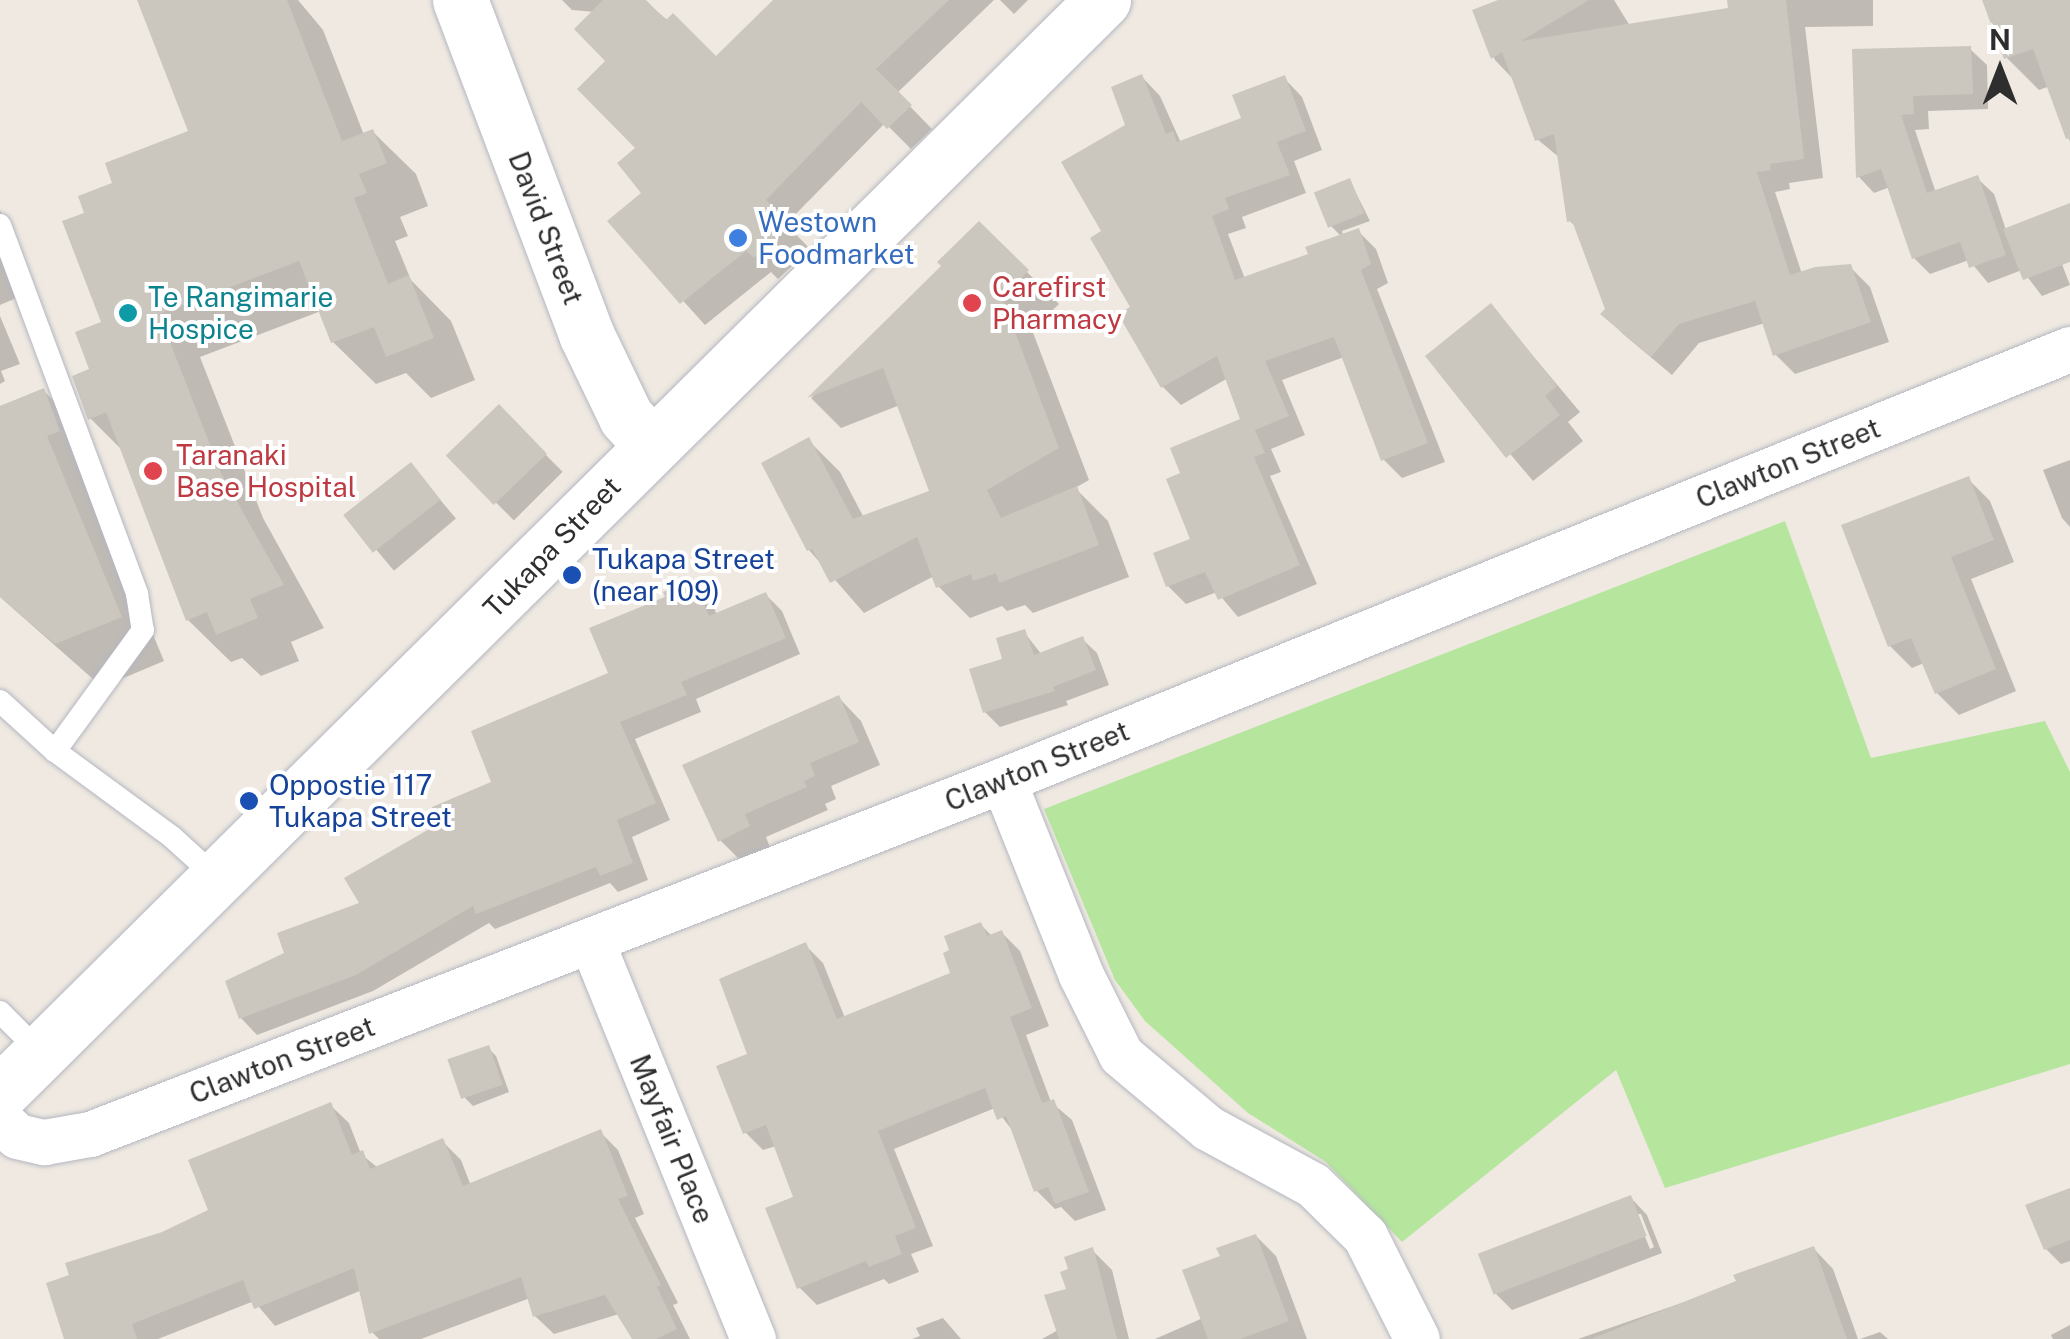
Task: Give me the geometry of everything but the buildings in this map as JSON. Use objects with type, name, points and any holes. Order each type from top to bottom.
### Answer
[{"type":"main road","name":"David Street","points":[[460,0],[586,334],[626,417],[651,445]]},
{"type":"main road","name":"Tukapa Street","points":[[0,1092],[502,600],[651,445],[805,299],[1103,0]]},
{"type":"street","name":"Clawton Street","points":[[0,1120],[17,1136],[44,1142],[90,1134],[1003,780],[2070,349]]},
{"type":"street","points":[[1003,780],[1081,976],[1120,1055],[1208,1128],[1313,1185],[1365,1236],[1417,1339]]},
{"type":"street","name":"Mayfair Place","points":[[591,940],[753,1339]]},
{"type":"lane","points":[[0,225],[137,594],[143,630],[55,751]]},
{"type":"lane","points":[[0,701],[55,751],[172,837],[217,878]]},
{"type":"lane","points":[[0,1012],[40,1052]]},
{"type":"green space","points":[[1785,521],[1871,758],[2045,721],[2070,772],[2070,1064],[1665,1188],[1616,1070],[1402,1242],[1326,1162],[1248,1113],[1145,1021],[1115,980],[1044,809]]},
{"type":"place","name":"Westown Foodmarket","points":[[738,238]]},
{"type":"place","name":"Carefirst Pharmacy","points":[[972,303]]},
{"type":"place","name":"Te Rangimarie Hospice","points":[[128,313]]},
{"type":"place","name":"Taranaki Base Hospital","points":[[153,471]]},
{"type":"place","name":"Tukapa Street (near 109)","points":[[572,575]]},
{"type":"place","name":"Oppostie 117 Tukapa Street","points":[[249,801]]}]
